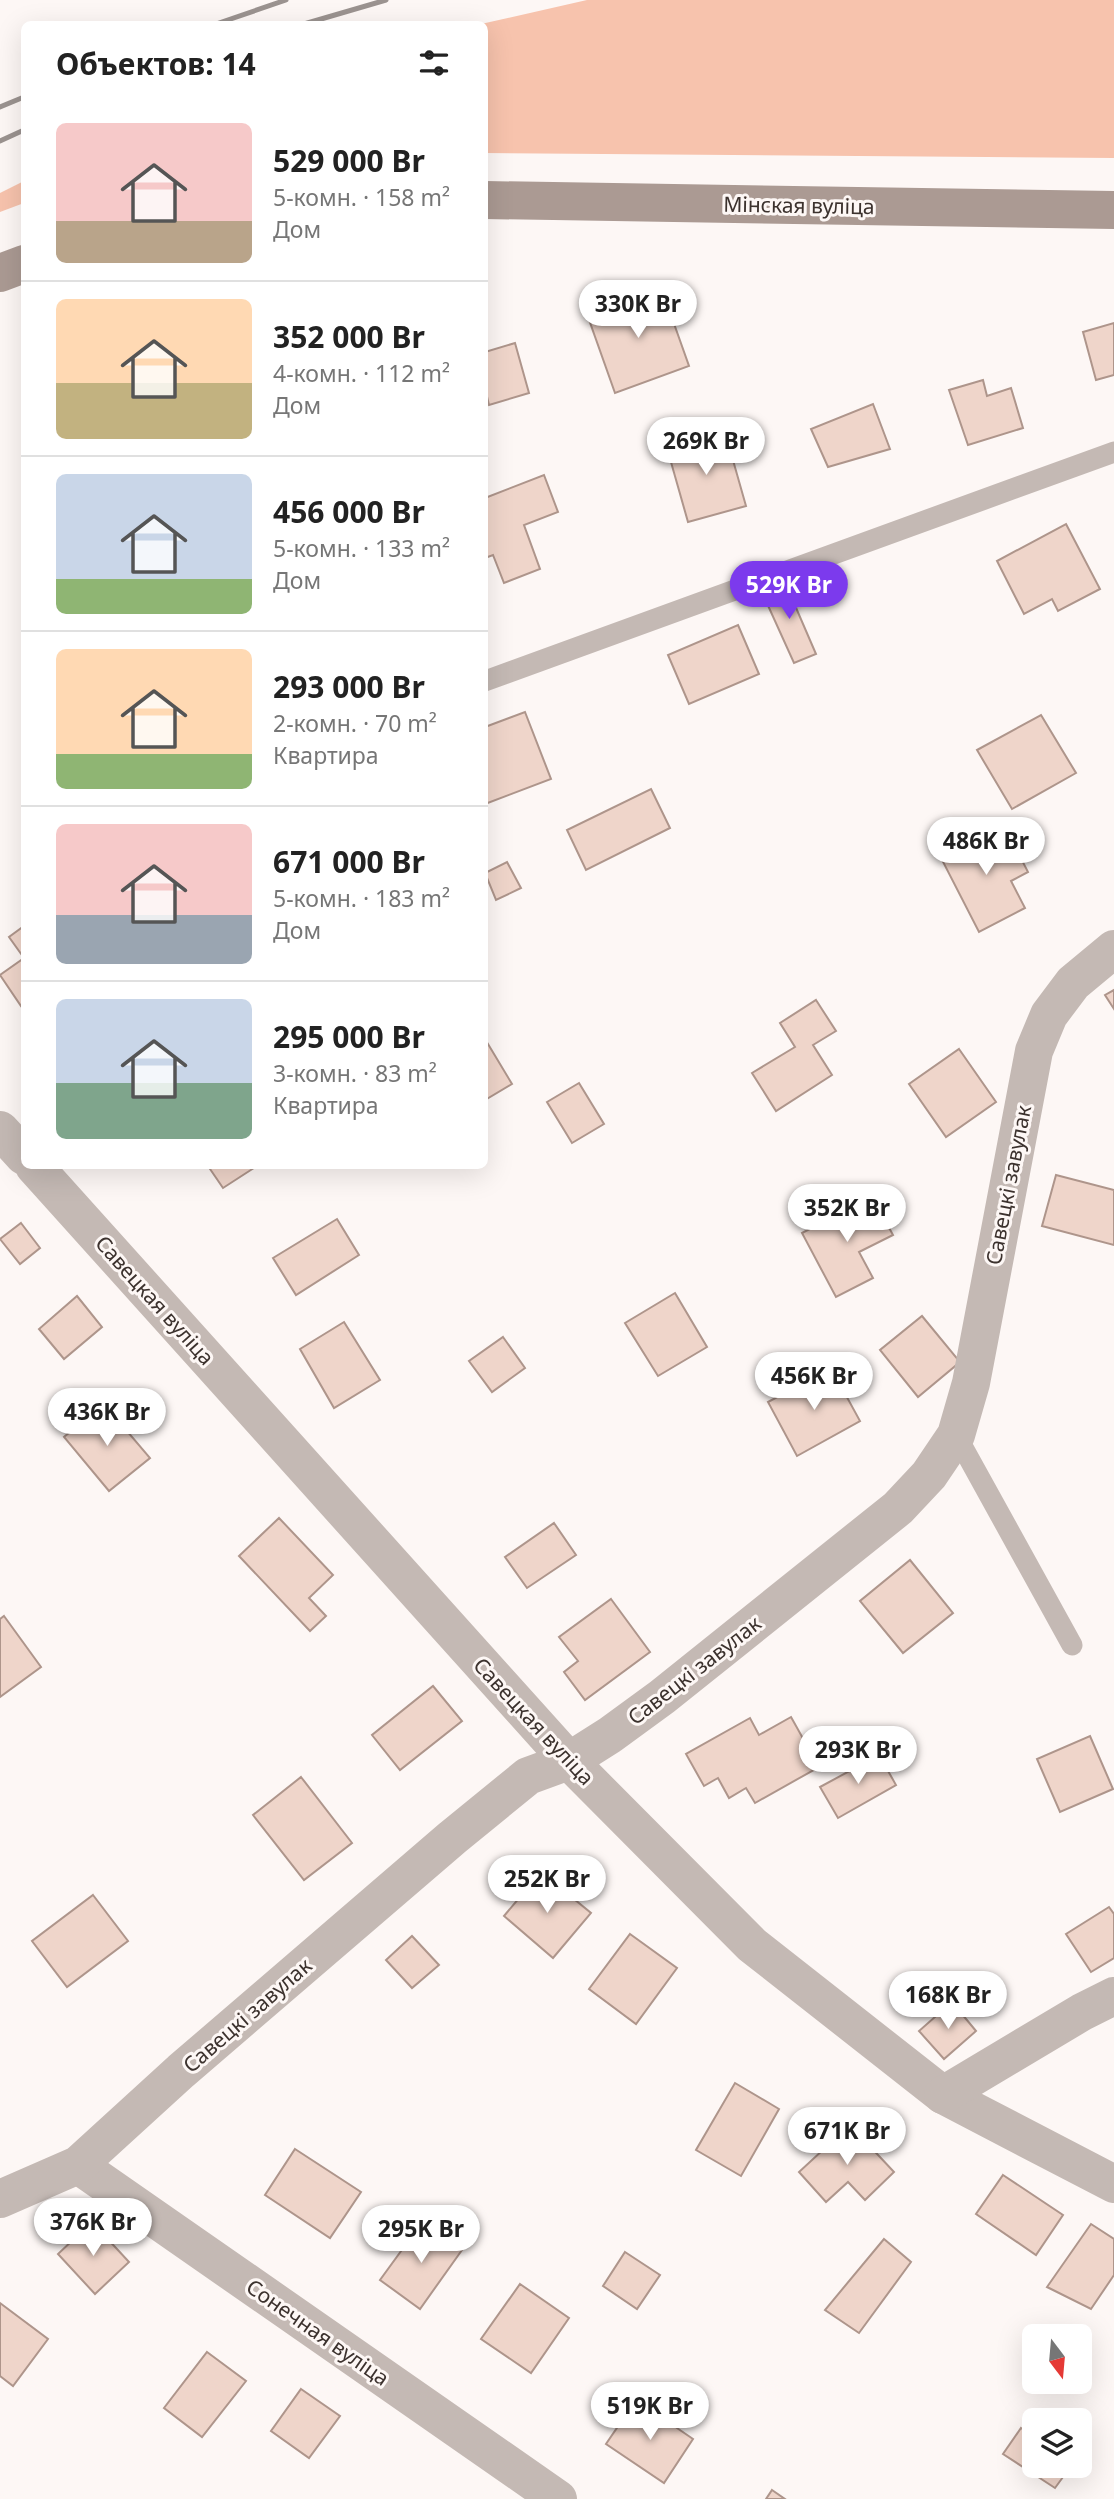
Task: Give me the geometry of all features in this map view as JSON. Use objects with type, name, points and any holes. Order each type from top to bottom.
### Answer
[{"type":"street","name":"Мінская вуліца","points":[[488,200],[1114,210]]},
{"type":"street","points":[[0,273],[21,265]]},
{"type":"street","name":"Савецкі завулак","points":[[0,2199],[78,2165],[181,2071],[528,1776],[569,1761],[662,1697],[898,1508],[929,1475],[956,1435],[971,1384],[1034,1051],[1049,1015],[1073,983],[1114,949]]},
{"type":"street","points":[[0,1130],[21,1153]]},
{"type":"street","name":"Савецкая вуліца","points":[[37,1169],[569,1761],[752,1945],[943,2095],[1114,2184]]},
{"type":"street","points":[[943,2095],[1082,2012],[1114,1996]]},
{"type":"street","name":"Сонечная вуліца","points":[[78,2165],[558,2499]]},
{"type":"lane","points":[[488,676],[1114,452]]},
{"type":"lane","points":[[956,1435],[1072,1645]]},
{"type":"shaded area","points":[[587,0],[1114,0],[1114,158],[488,153],[488,22]]},
{"type":"shaded area","points":[[21,182],[21,204],[0,212],[0,193]]},
{"type":"building","points":[[661,287],[689,366],[615,393],[587,314]]},
{"type":"building","points":[[1114,323],[1114,375],[1096,380],[1083,332]]},
{"type":"building","points":[[515,343],[529,393],[489,405],[488,351]]},
{"type":"building","points":[[983,380],[987,396],[1011,388],[1023,428],[968,445],[949,390]]},
{"type":"building","points":[[873,404],[890,449],[828,467],[811,429]]},
{"type":"building","points":[[725,432],[746,506],[688,522],[667,448]]},
{"type":"building","points":[[544,475],[558,512],[524,525],[540,569],[504,583],[493,555],[488,557],[488,497]]},
{"type":"building","points":[[1066,524],[1100,589],[1058,611],[1052,599],[1024,614],[997,561]]},
{"type":"building","points":[[784,580],[816,654],[794,663],[761,590]]},
{"type":"building","points":[[738,625],[759,674],[689,704],[668,655]]},
{"type":"building","points":[[525,712],[551,779],[488,803],[488,726]]},
{"type":"building","points":[[1041,715],[1076,773],[1012,809],[977,750]]},
{"type":"building","points":[[651,789],[670,828],[586,870],[567,830]]},
{"type":"building","points":[[986,830],[991,839],[1007,831],[1028,872],[1011,881],[1025,908],[979,932],[939,854]]},
{"type":"building","points":[[507,862],[521,888],[496,900],[488,880],[488,872]]},
{"type":"building","points":[[21,928],[21,954],[9,937]]},
{"type":"building","points":[[21,960],[21,1006],[0,975]]},
{"type":"building","points":[[1114,990],[1114,1009],[1105,995]]},
{"type":"building","points":[[816,1000],[836,1031],[813,1045],[832,1075],[776,1111],[752,1073],[795,1047],[780,1023]]},
{"type":"building","points":[[488,1044],[512,1084],[488,1098]]},
{"type":"building","points":[[959,1049],[996,1102],[946,1137],[909,1084]]},
{"type":"building","points":[[579,1083],[604,1124],[572,1143],[547,1102]]},
{"type":"building","points":[[210,1169],[252,1169],[223,1188]]},
{"type":"building","points":[[1056,1175],[1114,1190],[1114,1245],[1042,1226]]},
{"type":"building","points":[[872,1196],[893,1235],[859,1252],[873,1278],[836,1297],[802,1233]]},
{"type":"building","points":[[337,1219],[359,1255],[296,1295],[273,1258]]},
{"type":"building","points":[[21,1223],[40,1248],[20,1264],[0,1239]]},
{"type":"building","points":[[675,1293],[707,1347],[658,1376],[625,1323]]},
{"type":"building","points":[[77,1296],[102,1327],[64,1359],[39,1329]]},
{"type":"building","points":[[922,1316],[960,1362],[918,1397],[880,1350]]},
{"type":"building","points":[[344,1322],[380,1380],[334,1408],[300,1349]]},
{"type":"building","points":[[503,1337],[525,1368],[492,1392],[469,1361]]},
{"type":"building","points":[[831,1368],[860,1421],[797,1456],[768,1402]]},
{"type":"building","points":[[104,1404],[150,1458],[109,1491],[64,1437]]},
{"type":"building","points":[[279,1518],[333,1575],[309,1598],[326,1616],[310,1631],[239,1556]]},
{"type":"building","points":[[554,1523],[576,1555],[527,1588],[505,1557]]},
{"type":"building","points":[[910,1560],[953,1613],[903,1653],[860,1601]]},
{"type":"building","points":[[611,1599],[650,1652],[585,1700],[564,1672],[578,1661],[559,1637]]},
{"type":"building","points":[[4,1616],[41,1667],[0,1697],[0,1619]]},
{"type":"building","points":[[433,1686],[462,1721],[400,1770],[372,1735]]},
{"type":"building","points":[[791,1717],[819,1767],[755,1803],[746,1788],[729,1798],[718,1778],[704,1786],[686,1754],[750,1718],[759,1735]]},
{"type":"building","points":[[1090,1736],[1113,1789],[1060,1812],[1037,1759]]},
{"type":"building","points":[[879,1755],[896,1785],[838,1818],[820,1787]]},
{"type":"building","points":[[301,1777],[352,1843],[304,1880],[253,1815]]},
{"type":"building","points":[[541,1872],[591,1913],[553,1958],[504,1916]]},
{"type":"building","points":[[93,1895],[128,1941],[67,1987],[32,1941]]},
{"type":"building","points":[[1109,1907],[1114,1914],[1114,1958],[1091,1972],[1066,1934]]},
{"type":"building","points":[[630,1934],[677,1968],[636,2024],[589,1989]]},
{"type":"building","points":[[412,1936],[439,1965],[412,1988],[386,1960]]},
{"type":"building","points":[[952,2002],[976,2031],[944,2059],[919,2031]]},
{"type":"building","points":[[735,2083],[779,2109],[741,2176],[696,2150]]},
{"type":"building","points":[[850,2125],[894,2172],[865,2200],[848,2182],[826,2202],[799,2172]]},
{"type":"building","points":[[295,2149],[361,2192],[330,2238],[265,2195]]},
{"type":"building","points":[[1003,2175],[1063,2215],[1036,2255],[976,2214]]},
{"type":"building","points":[[423,2221],[462,2250],[420,2309],[380,2280]]},
{"type":"building","points":[[92,2222],[129,2262],[95,2294],[58,2254]]},
{"type":"building","points":[[1091,2224],[1114,2239],[1114,2275],[1091,2309],[1047,2287]]},
{"type":"building","points":[[884,2239],[911,2262],[859,2333],[825,2310]]},
{"type":"building","points":[[625,2252],[660,2275],[637,2309],[603,2286]]},
{"type":"building","points":[[520,2284],[569,2318],[531,2373],[481,2339]]},
{"type":"building","points":[[0,2303],[48,2339],[13,2386],[0,2376]]},
{"type":"building","points":[[207,2352],[246,2381],[202,2437],[164,2408]]},
{"type":"building","points":[[301,2389],[340,2416],[309,2458],[271,2431]]},
{"type":"building","points":[[636,2400],[693,2439],[664,2483],[606,2444]]},
{"type":"building","points":[[1021,2428],[1022,2429],[1022,2466],[1003,2454]]},
{"type":"building","points":[[1040,2478],[1062,2478],[1055,2488]]},
{"type":"building","points":[[772,2490],[785,2499],[766,2499]]},
{"type":"railway","points":[[225,21],[286,0]]},
{"type":"railway","points":[[314,21],[386,0]]},
{"type":"railway","points":[[0,107],[21,98]]},
{"type":"railway","points":[[0,141],[21,131]]}]
